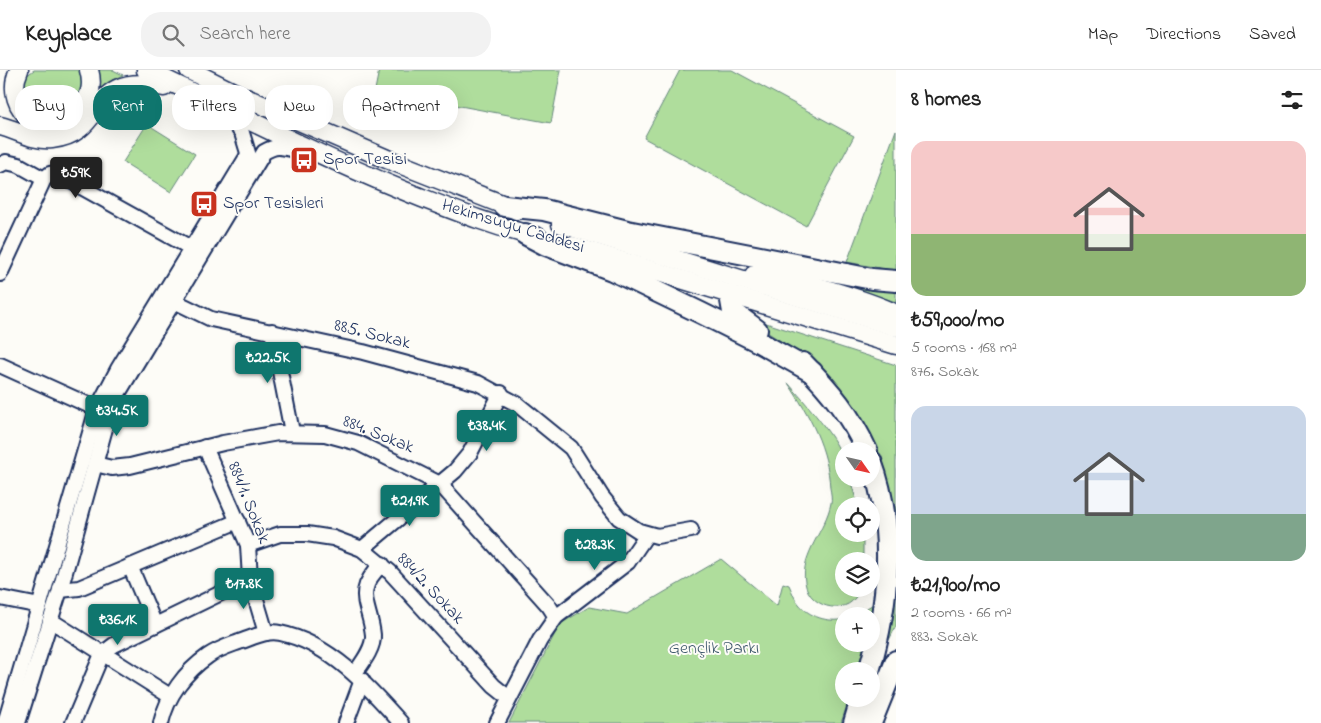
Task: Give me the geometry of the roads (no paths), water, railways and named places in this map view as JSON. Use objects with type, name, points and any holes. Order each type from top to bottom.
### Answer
[{"type":"highway","points":[[504,206],[544,210],[627,231],[872,279],[896,281]]},
{"type":"highway","points":[[525,234],[546,245],[612,270],[757,340],[812,372]]},
{"type":"highway","points":[[735,287],[733,312],[740,319],[797,358],[812,372],[834,395],[856,426],[863,442]]},
{"type":"highway","points":[[871,662],[886,600],[890,543],[887,518],[879,488]]},
{"type":"highway","points":[[871,723],[896,661]]},
{"type":"highway","points":[[854,723],[859,707]]},
{"type":"main road","points":[[0,77],[9,70]]},
{"type":"main road","points":[[19,70],[11,85],[10,93],[13,105],[24,119],[46,126],[60,124],[78,112],[91,92],[89,70]]},
{"type":"main road","name":"Hekimsuyu Caddesi","points":[[146,70],[175,85]]},
{"type":"main road","name":"Hekimsuyu Caddesi","points":[[189,70],[211,77],[395,162],[504,206],[735,287],[765,305],[896,345]]},
{"type":"main road","points":[[0,126],[40,139],[62,138],[87,122],[106,95],[121,85],[140,81],[172,87]]},
{"type":"main road","name":"Hekimsuyu Caddesi","points":[[255,123],[441,206],[525,234],[735,287],[763,286],[896,327]]},
{"type":"main road","points":[[735,287],[761,274],[849,297],[896,314]]},
{"type":"main road","points":[[765,305],[761,294],[763,286],[767,281],[781,278]]},
{"type":"street","points":[[240,130],[248,155],[255,168]]},
{"type":"street","points":[[169,299],[191,248],[209,231],[255,168],[264,152],[275,146],[316,152]]},
{"type":"street","points":[[5,723],[40,606],[118,369],[169,299],[209,231],[248,155]]},
{"type":"street","points":[[0,165],[6,162],[19,165],[44,179]]},
{"type":"street","points":[[0,274],[44,179],[50,174],[63,175],[191,248]]},
{"type":"street","name":"885. Sokak","points":[[169,299],[211,319],[272,331],[420,367],[478,383],[501,394],[532,415],[571,448],[591,481],[620,518],[639,532],[647,534]]},
{"type":"street","points":[[272,331],[292,432]]},
{"type":"street","points":[[0,365],[103,411]]},
{"type":"street","points":[[362,549],[440,484],[470,453],[501,394]]},
{"type":"street","points":[[18,723],[60,590],[95,464],[103,411]]},
{"type":"street","name":"884. Sokak","points":[[95,464],[112,468],[130,466],[205,447],[278,433],[325,434],[358,443],[440,484],[549,606],[556,618]]},
{"type":"street","name":"884/1. Sokak","points":[[205,447],[248,545],[250,580],[266,633]]},
{"type":"street","points":[[60,590],[79,588],[238,521]]},
{"type":"street","points":[[497,723],[540,640],[556,618],[628,562],[640,547],[647,534],[657,536],[691,530]]},
{"type":"street","name":"884/2. Sokak","points":[[248,545],[280,534],[307,534],[333,538],[362,549],[382,564],[494,686],[509,698]]},
{"type":"street","points":[[346,723],[373,636],[364,604],[365,591],[373,573],[382,564]]},
{"type":"street","points":[[130,566],[155,625]]},
{"type":"street","points":[[72,723],[102,654],[114,645],[250,580]]},
{"type":"street","points":[[0,598],[40,606]]},
{"type":"street","points":[[50,620],[102,654],[121,663],[170,696]]},
{"type":"street","points":[[161,723],[170,696],[197,664],[216,651],[266,633],[280,633],[327,654],[359,677],[401,723]]},
{"type":"place","name":"Spor Tesisi","points":[[304,160]]},
{"type":"place","name":"Spor Tesisleri","points":[[204,204]]},
{"type":"park label","name":"Gençlik Parkı","points":[[714,649]]}]
